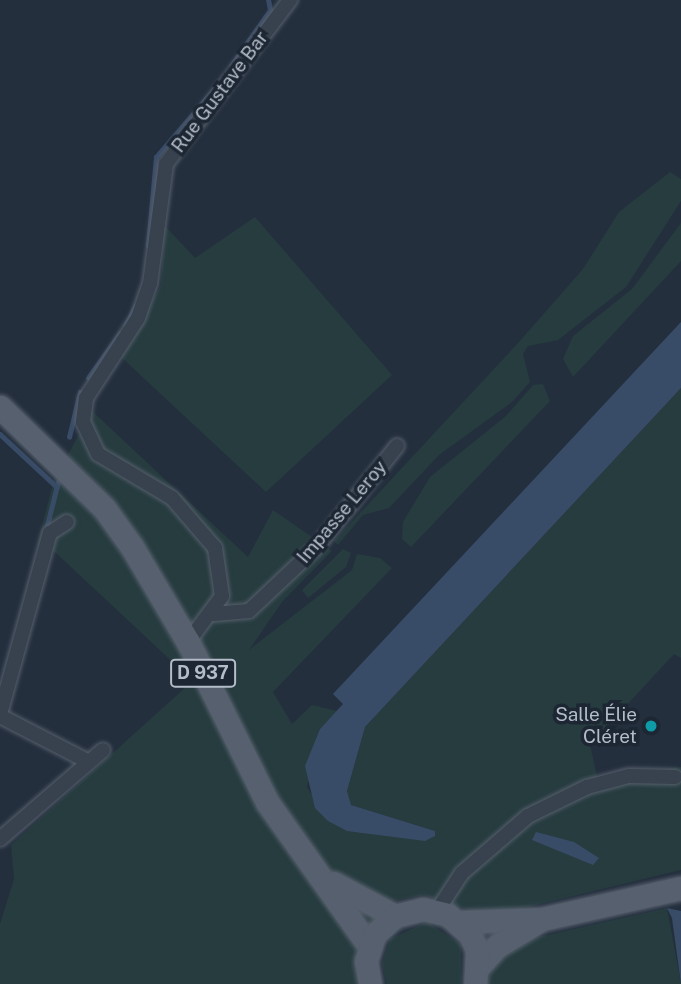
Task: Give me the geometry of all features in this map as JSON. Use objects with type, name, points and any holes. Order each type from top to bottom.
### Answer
[{"type":"main road","name":"D 937","points":[[0,407],[104,508],[188,642],[267,802],[327,880],[369,946]]},
{"type":"main road","name":"D 937","points":[[327,880],[395,916]]},
{"type":"main road","points":[[458,922],[542,919],[681,888]]},
{"type":"main road","points":[[370,984],[369,946],[395,916],[437,911],[458,922],[477,950],[477,976]]},
{"type":"main road","points":[[477,976],[497,946],[542,919]]},
{"type":"street","name":"Rue Gustave Bar","points":[[214,614],[222,596],[220,572],[201,524],[172,498],[98,454],[83,422],[86,398],[138,318],[150,284],[166,164],[290,0]]},
{"type":"street","name":"Impasse Leroy","points":[[214,614],[250,611],[317,547],[397,446]]},
{"type":"street","points":[[67,522],[50,533],[0,715],[87,761]]},
{"type":"street","points":[[188,642],[214,614]]},
{"type":"street","points":[[0,839],[87,761],[103,750]]},
{"type":"street","points":[[437,911],[461,873],[528,816],[587,787],[629,776],[675,776]]},
{"type":"green space","points":[[670,172],[681,179],[681,201],[626,287],[558,340],[528,346],[523,354],[530,382],[512,402],[439,455],[389,508],[363,515],[338,545],[334,541],[583,269],[619,212]]},
{"type":"green space","points":[[255,217],[392,375],[266,492],[121,357],[161,285],[164,225],[195,258]]},
{"type":"green space","points":[[681,223],[681,261],[573,377],[563,359],[573,336],[632,289]]},
{"type":"green space","points":[[543,384],[550,401],[411,547],[402,539],[403,522],[430,477],[506,416],[533,385]]},
{"type":"green space","points":[[681,388],[681,658],[674,654],[590,745],[597,776],[681,767],[681,870],[511,911],[476,912],[424,895],[386,902],[356,943],[357,984],[0,984],[0,924],[14,879],[11,845],[187,686],[179,668],[56,553],[37,545],[54,480],[92,411],[248,557],[273,510],[332,551],[282,602],[249,650],[352,570],[357,554],[380,558],[392,568],[273,692],[292,724],[312,705],[337,711],[320,729],[307,787],[328,821],[435,831],[351,805],[347,791],[365,727]]},
{"type":"green space","points":[[343,549],[351,553],[346,567],[308,598],[302,590]]},
{"type":"green space","points":[[667,908],[681,984],[487,984],[494,961],[526,940]]},
{"type":"green space","points":[[427,922],[461,944],[461,984],[387,984],[382,964],[390,939]]},
{"type":"water","points":[[681,322],[681,388],[365,727],[347,791],[351,805],[435,831],[435,836],[425,841],[347,831],[328,821],[315,808],[305,766],[320,729],[343,704],[333,694]]},
{"type":"water","points":[[536,832],[574,842],[599,858],[593,865],[532,840]]},
{"type":"water","points":[[667,908],[681,911],[681,984],[672,918]]},
{"type":"waterway","points":[[231,66],[270,10],[268,0]]},
{"type":"waterway","points":[[148,246],[156,157],[215,88]]},
{"type":"waterway","points":[[125,326],[135,306]]},
{"type":"waterway","points":[[88,378],[120,333]]},
{"type":"waterway","points":[[69,437],[80,392]]},
{"type":"waterway","points":[[0,434],[57,487]]},
{"type":"waterway","points":[[46,529],[58,482]]},
{"type":"place","name":"Salle Élie Cléret","points":[[651,726]]}]
